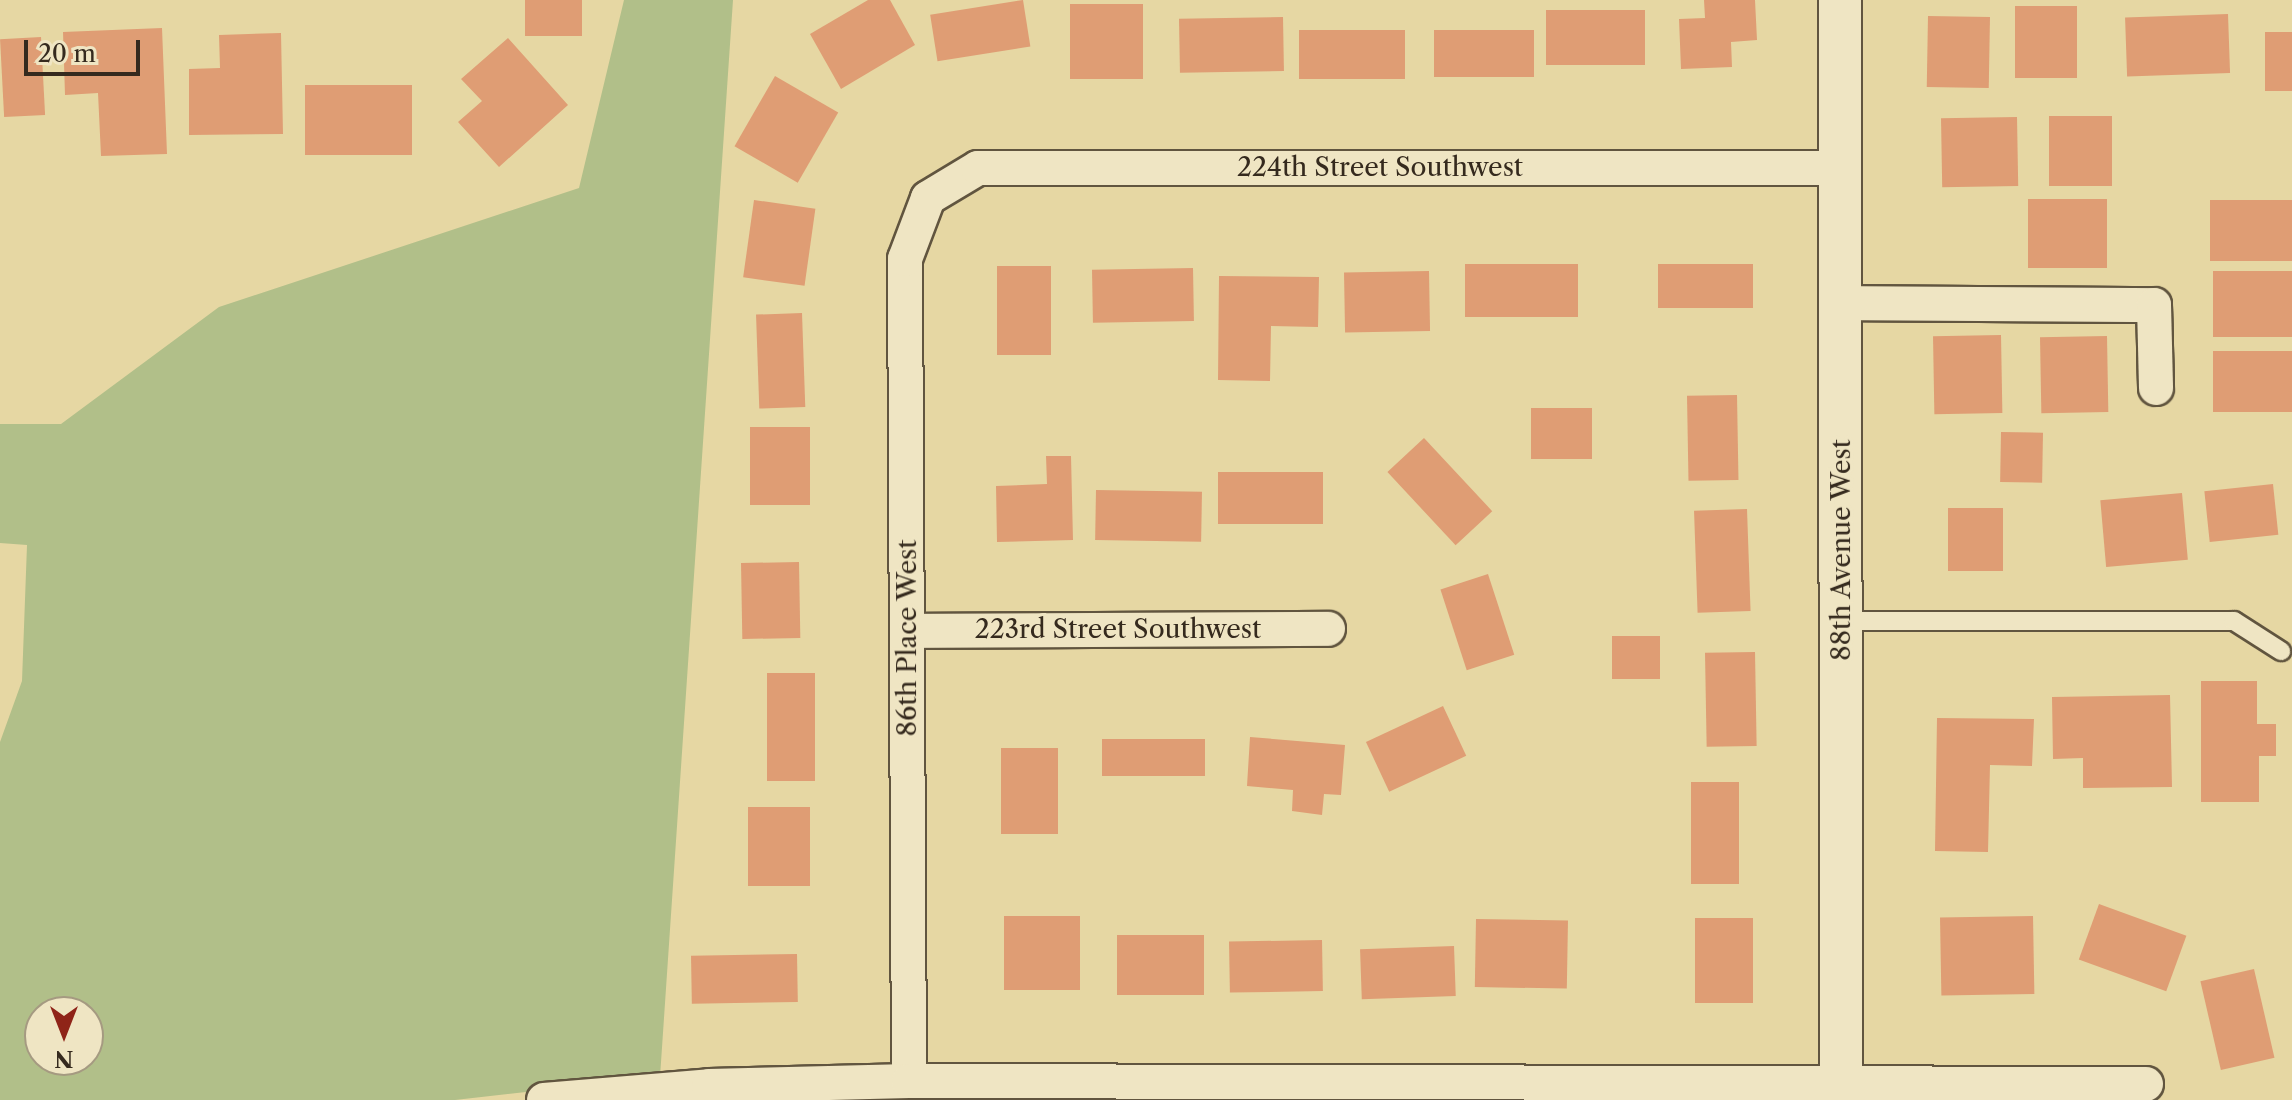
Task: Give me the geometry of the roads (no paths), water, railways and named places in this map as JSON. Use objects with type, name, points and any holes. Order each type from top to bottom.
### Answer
[{"type":"street","name":"88th Avenue West","points":[[1840,0],[1840,1091]]},
{"type":"street","name":"224th Street Southwest","points":[[928,198],[978,168],[1840,168]]},
{"type":"street","name":"86th Place West","points":[[909,1081],[905,259],[928,198]]},
{"type":"street","points":[[1842,303],[2154,305],[2156,388]]},
{"type":"street","name":"223rd Street Southwest","points":[[909,631],[1328,629]]},
{"type":"street","points":[[544,1100],[909,1081],[1122,1092],[1840,1091],[2146,1084]]},
{"type":"lane","points":[[1842,621],[2234,621],[2281,651]]}]
